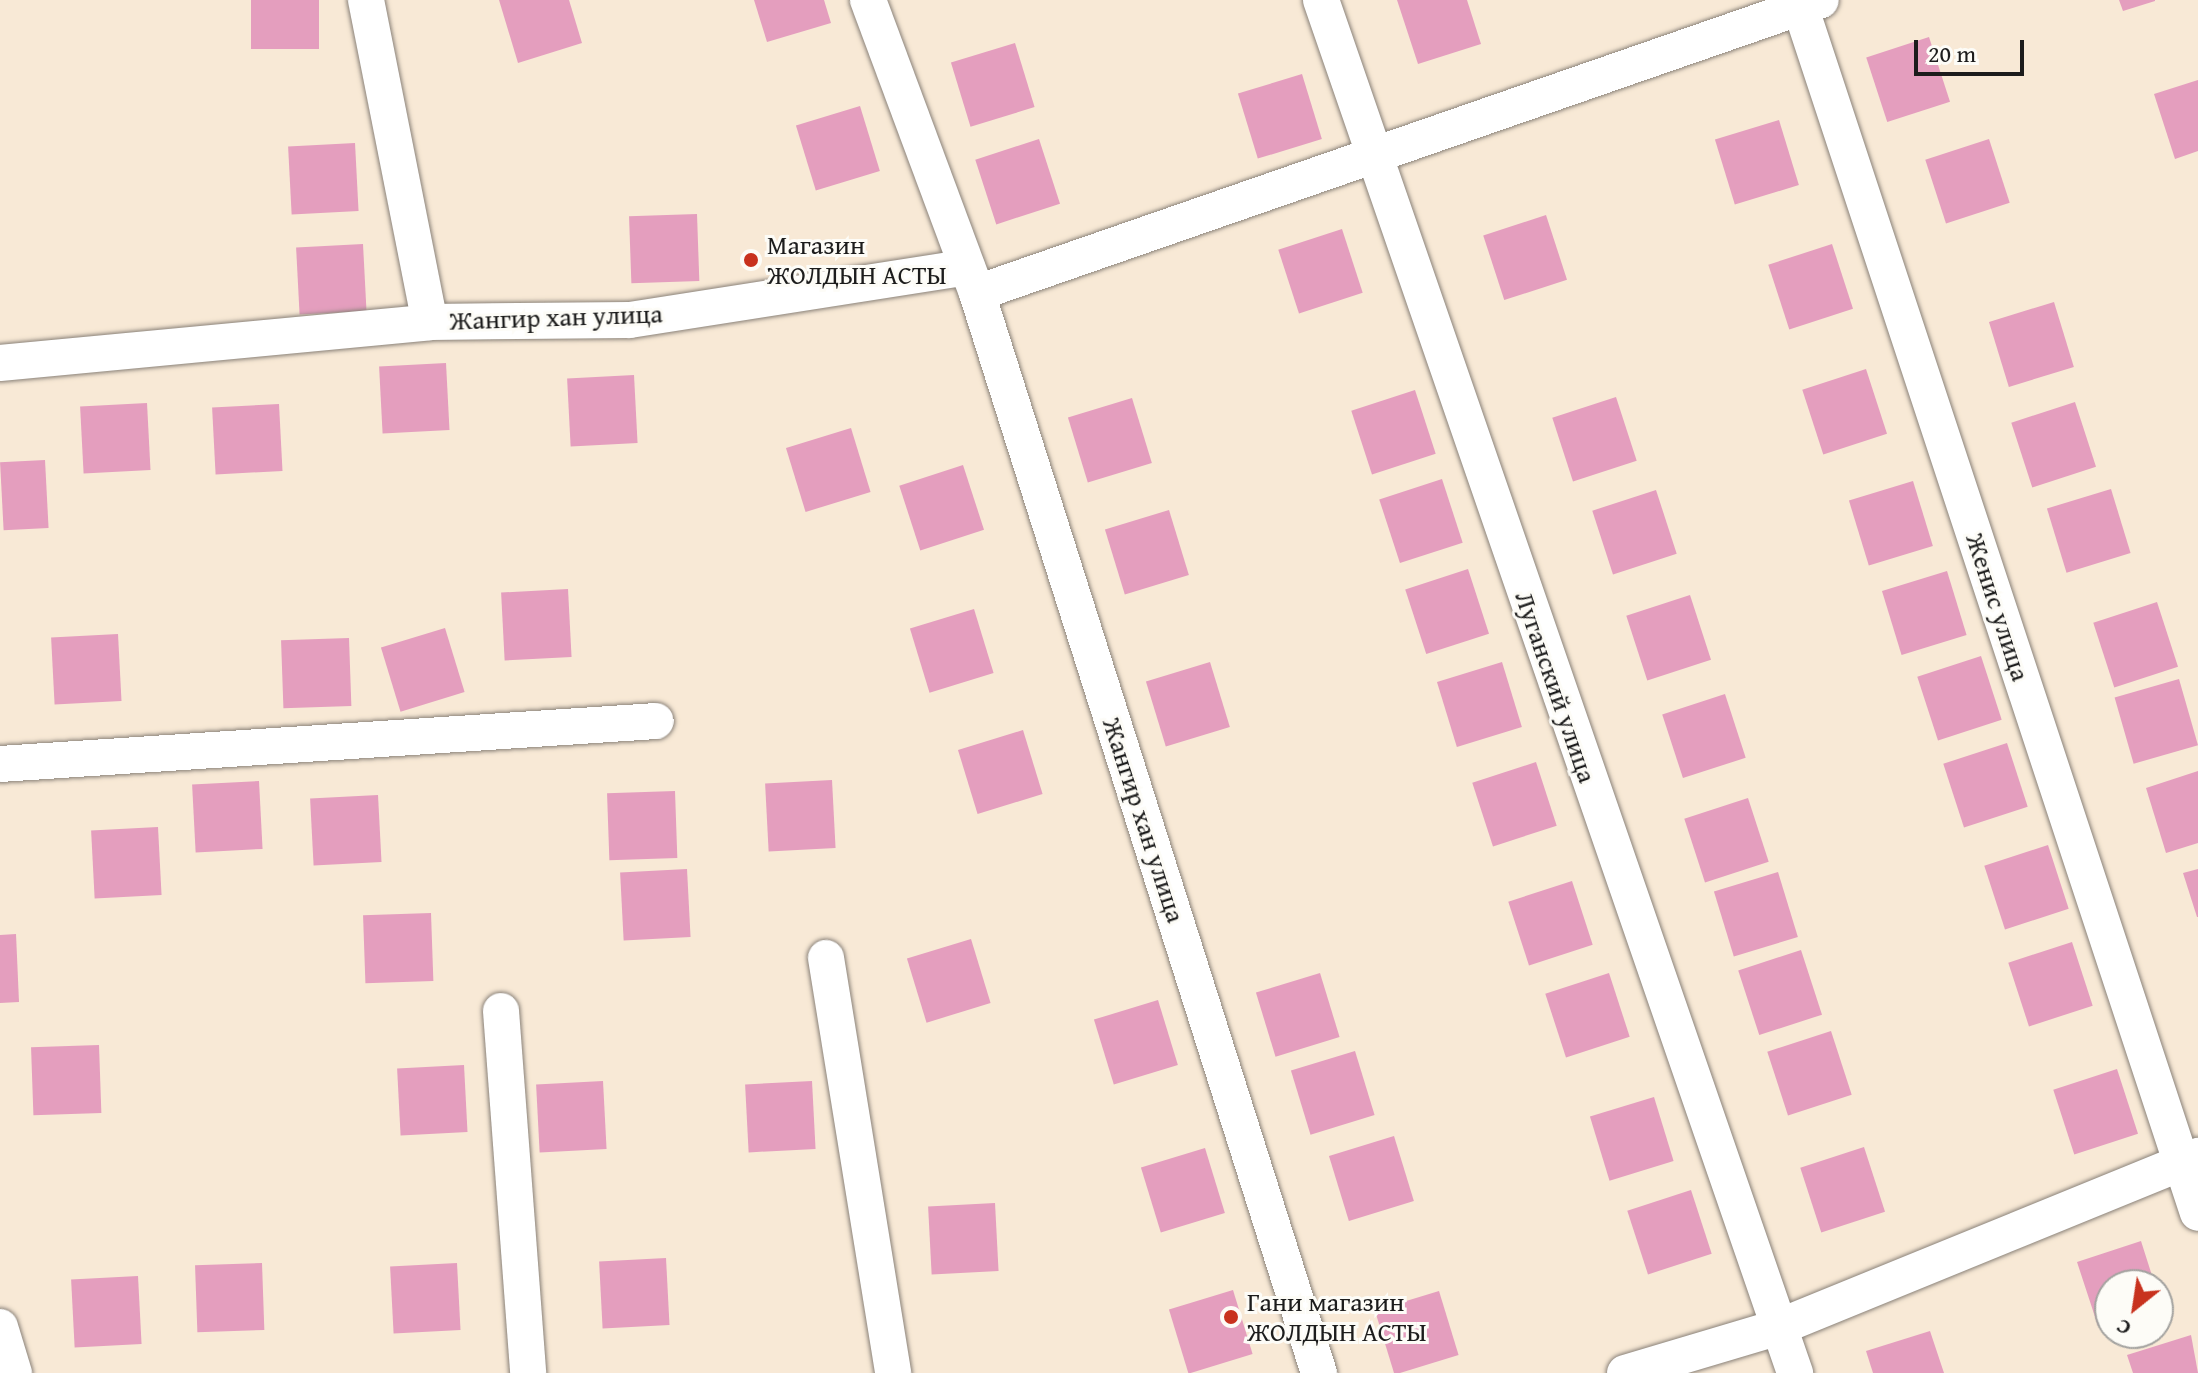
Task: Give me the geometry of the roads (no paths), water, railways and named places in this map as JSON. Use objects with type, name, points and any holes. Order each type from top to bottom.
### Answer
[{"type":"street","name":"Жангир хан улица","points":[[366,0],[430,322]]},
{"type":"street","name":"Жангир хан улица","points":[[868,0],[972,280],[1319,1373]]},
{"type":"street","name":"Луганский улица","points":[[1321,0],[1370,153],[1795,1373]]},
{"type":"street","points":[[972,280],[1370,153],[1807,2]]},
{"type":"street","name":"Женис улица","points":[[1807,2],[2189,1159],[2198,1213]]},
{"type":"street","name":"Жангир хан улица","points":[[0,363],[430,322],[630,320],[972,280]]},
{"type":"street","points":[[0,764],[656,721]]},
{"type":"street","points":[[826,958],[893,1373]]},
{"type":"street","points":[[501,1011],[528,1373]]},
{"type":"street","points":[[1625,1373],[1779,1327],[2189,1159]]},
{"type":"street","points":[[0,1327],[14,1373]]},
{"type":"place","name":"Магазин ЖОЛДЫН АСТЫ","points":[[751,260]]},
{"type":"place","name":"Гани магазин ЖОЛДЫН АСТЫ","points":[[1231,1317]]}]
